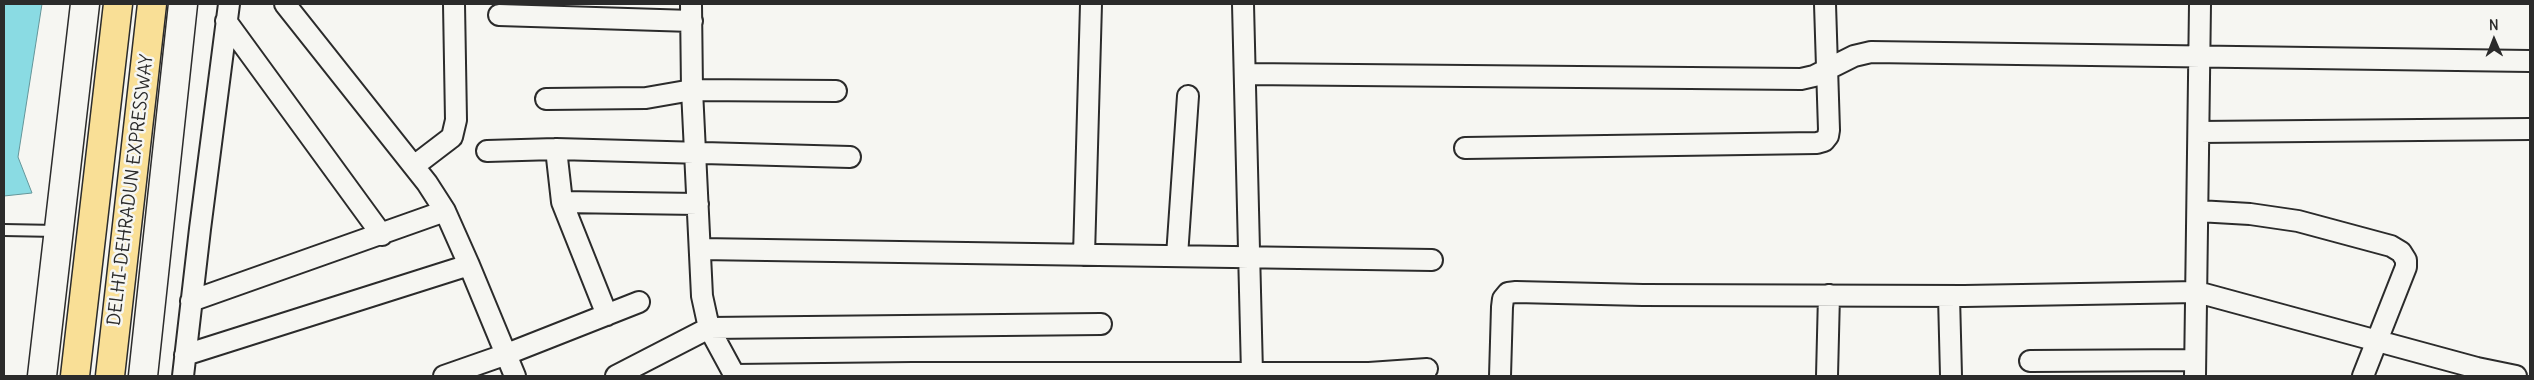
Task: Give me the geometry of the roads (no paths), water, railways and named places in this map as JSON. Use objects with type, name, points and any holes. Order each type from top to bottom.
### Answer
[{"type":"highway","name":"DELHI-DEHRADUN EXPRESSWAY","points":[[76,376],[118,4]]},
{"type":"highway","name":"DELHI-DEHRADUN EXPRESSWAY","points":[[110,376],[152,4]]},
{"type":"street","points":[[42,376],[85,4]]},
{"type":"street","points":[[143,376],[183,4]]},
{"type":"street","points":[[285,4],[414,166],[445,212],[515,376]]},
{"type":"street","points":[[414,166],[452,136],[456,120],[454,4]]},
{"type":"street","points":[[1084,255],[1091,4]]},
{"type":"street","points":[[1243,4],[1252,373]]},
{"type":"street","points":[[1465,148],[1817,143],[1824,141],[1828,136],[1829,68],[1825,4]]},
{"type":"street","points":[[2030,361],[2195,368],[2200,4]]},
{"type":"street","points":[[228,12],[382,235]]},
{"type":"street","points":[[184,376],[228,12]]},
{"type":"street","points":[[499,15],[691,12],[692,90],[702,296],[709,328],[734,376],[1392,374],[1427,369]]},
{"type":"street","points":[[1245,74],[1801,79],[1854,56],[1871,52],[2530,61]]},
{"type":"street","points":[[546,99],[646,98],[692,90],[836,91]]},
{"type":"street","points":[[1177,256],[1188,96]]},
{"type":"street","points":[[2199,132],[2530,129]]},
{"type":"street","points":[[556,149],[562,202],[607,315]]},
{"type":"street","points":[[487,151],[556,149],[850,157]]},
{"type":"street","points":[[562,202],[698,204]]},
{"type":"street","points":[[2198,211],[2250,214],[2298,221],[2391,246],[2401,252],[2406,260],[2406,268],[2363,376]]},
{"type":"street","points":[[192,301],[445,212]]},
{"type":"street","points":[[700,249],[1432,260]]},
{"type":"street","points":[[186,355],[469,266]]},
{"type":"street","points":[[1500,376],[1503,299],[1508,293],[1516,292],[1643,295],[1949,296],[2197,292],[2378,342],[2516,376]]},
{"type":"street","points":[[1827,376],[1829,295]]},
{"type":"street","points":[[1949,296],[1951,376]]},
{"type":"street","points":[[444,376],[507,354],[639,302]]},
{"type":"street","points":[[616,376],[709,328],[1101,324]]},
{"type":"lane","points":[[4,230],[58,231]]},
{"type":"water","points":[[4,4],[42,4],[18,157],[32,193],[4,196]]}]
